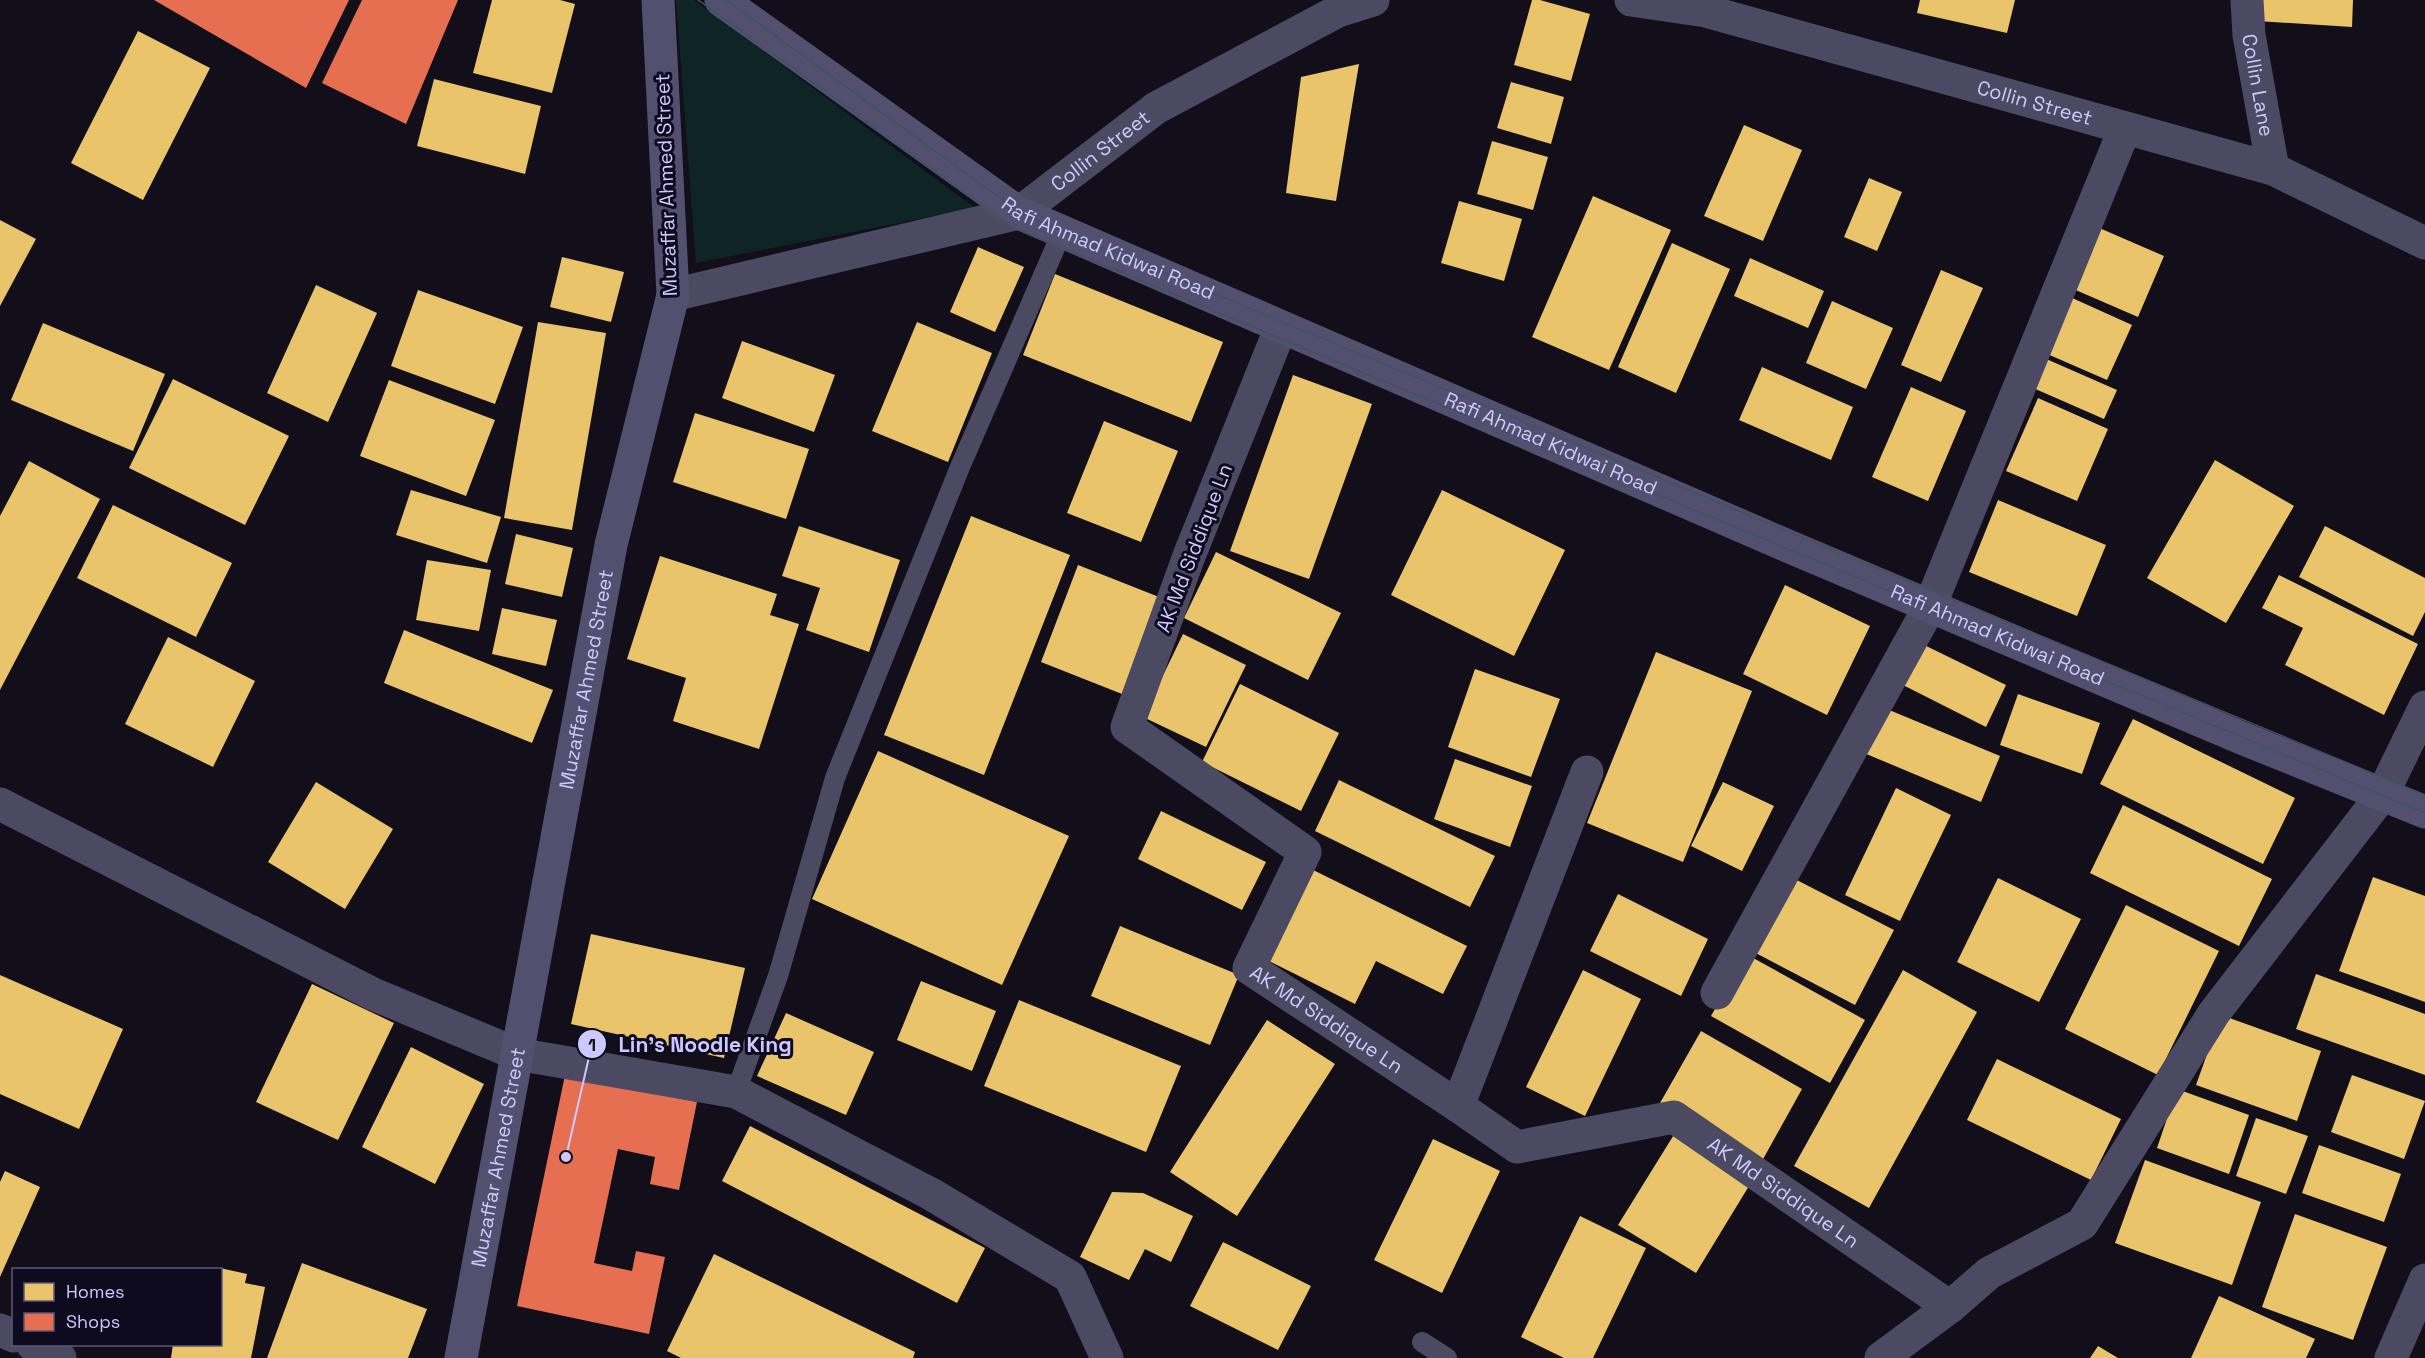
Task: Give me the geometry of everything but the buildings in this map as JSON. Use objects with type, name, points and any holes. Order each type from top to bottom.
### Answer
[{"type":"main road","name":"Muzaffar Ahmed Street","points":[[461,1358],[611,545],[673,295],[658,0]]},
{"type":"main road","name":"Rafi Ahmad Kidwai Road","points":[[721,0],[1019,213],[1930,606],[2425,812]]},
{"type":"street","name":"Collin Street","points":[[673,295],[1019,213],[1156,108],[1338,10],[1373,0]]},
{"type":"street","name":"Collin Street","points":[[1631,0],[1706,12],[2273,169],[2425,243]]},
{"type":"street","name":"Collin Lane","points":[[2247,0],[2249,35],[2273,169]]},
{"type":"street","points":[[1717,993],[1930,606],[2125,128]]},
{"type":"street","name":"AK Md Siddique Ln","points":[[1281,327],[1189,556],[1127,727],[1305,852],[1249,968],[1458,1106],[1517,1148],[1674,1117],[1950,1307]]},
{"type":"street","points":[[1881,1358],[1950,1307],[1989,1273],[2082,1224],[2214,1013],[2382,795],[2425,707]]},
{"type":"street","points":[[1458,1106],[1587,772]]},
{"type":"street","points":[[0,804],[373,994],[517,1054],[736,1092],[931,1194],[1070,1277],[1107,1358]]},
{"type":"street","points":[[2391,1358],[2425,1280]]},
{"type":"street","points":[[34,1346],[60,1358]]},
{"type":"lane","points":[[736,1092],[778,976],[835,778],[960,467],[1062,232]]},
{"type":"lane","points":[[1422,1342],[1447,1358]]},
{"type":"green space","points":[[676,0],[694,0],[975,208],[696,263]]},
{"type":"tram line","points":[[698,0],[1014,228],[2425,813]]},
{"type":"tram line","points":[[726,0],[1022,214],[2425,795]]},
{"type":"place","name":"Lin's Noodle King","points":[[566,1157]]}]
